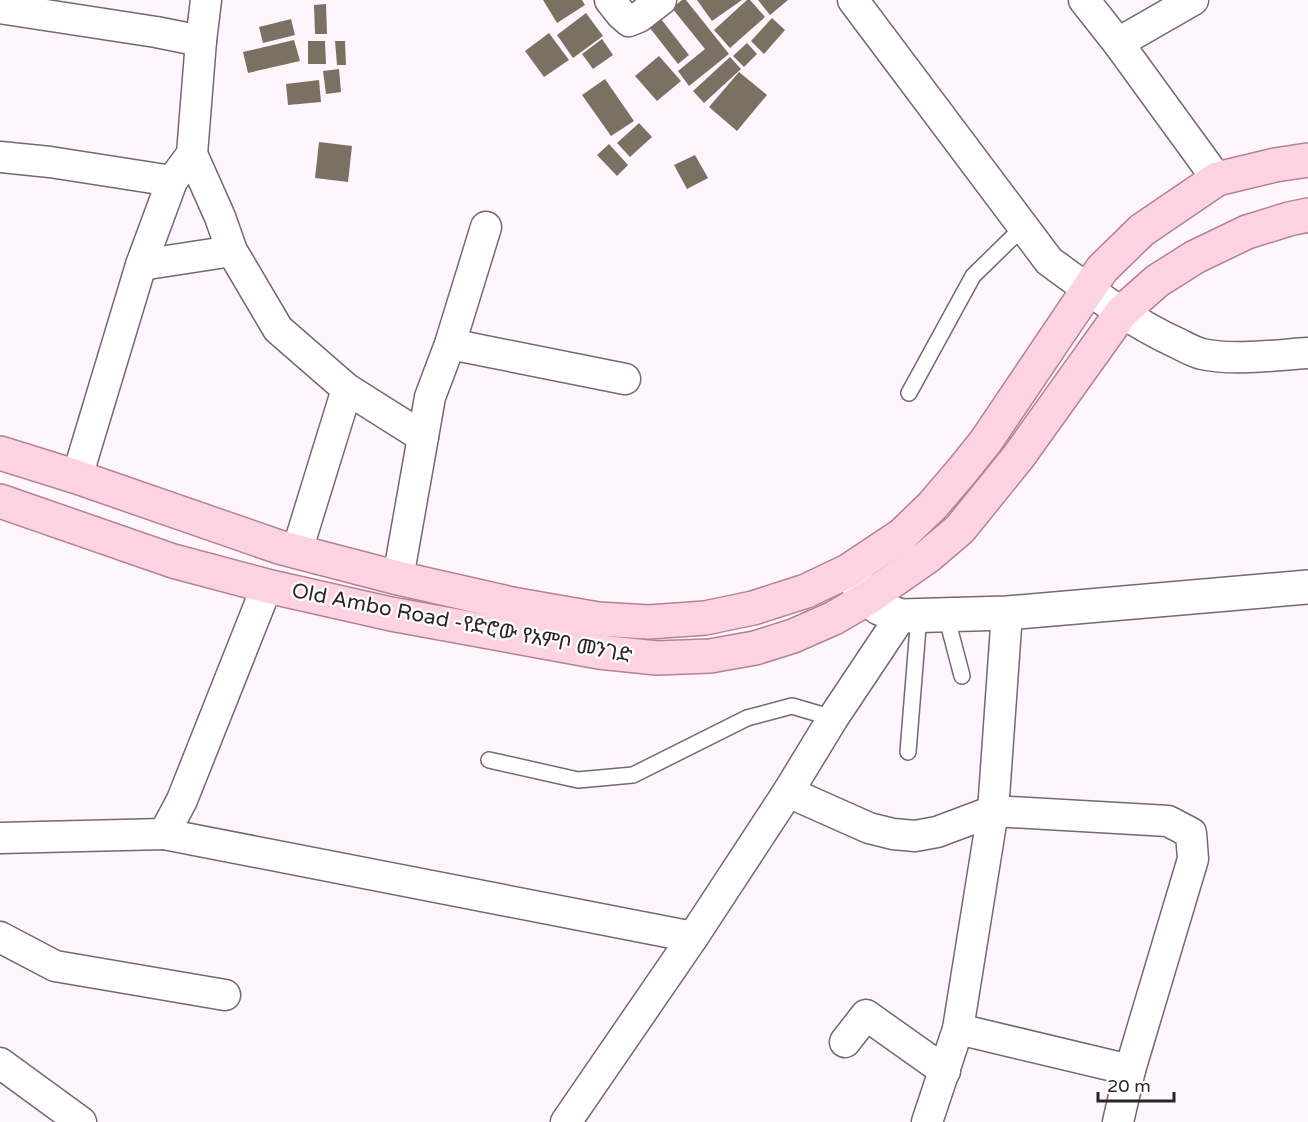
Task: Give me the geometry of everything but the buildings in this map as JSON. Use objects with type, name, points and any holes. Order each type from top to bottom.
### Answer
[{"type":"main road","name":"Old Ambo Road -የድሮው የአምቦ መንገድ","points":[[0,453],[268,543],[398,578],[512,604],[598,619],[649,622],[705,618],[753,608],[806,591],[848,571],[902,535],[940,498],[986,441],[1102,270],[1142,230],[1217,179],[1275,165],[1308,160]]},
{"type":"main road","name":"Old Ambo Road -የድሮው የአምቦ መንገድ","points":[[0,501],[173,561],[267,586],[391,614],[599,652],[657,658],[710,656],[755,648],[793,636],[834,618],[868,598],[927,557],[960,529],[1019,456],[1122,312],[1157,281],[1195,257],[1247,232],[1308,215]]},
{"type":"street","points":[[207,0],[201,40],[192,154],[220,217],[232,251],[278,329],[347,389],[423,436]]},
{"type":"street","points":[[610,0],[629,21],[639,17],[661,0]]},
{"type":"street","points":[[853,0],[1049,261],[1122,312],[1162,336],[1201,354],[1227,358],[1308,352]]},
{"type":"street","points":[[1084,0],[1217,179]]},
{"type":"street","points":[[1118,43],[1192,0]]},
{"type":"street","points":[[0,8],[201,40]]},
{"type":"street","points":[[77,477],[141,265],[172,181],[192,154]]},
{"type":"street","points":[[0,157],[50,162],[172,181]]},
{"type":"street","points":[[398,578],[430,397],[450,344],[486,226]]},
{"type":"street","points":[[141,265],[232,251]]},
{"type":"street","points":[[450,344],[625,379]]},
{"type":"street","points":[[297,551],[347,389]]},
{"type":"street","points":[[848,571],[879,609],[922,616],[1007,614],[1308,587]]},
{"type":"street","points":[[164,834],[182,800],[267,586]]},
{"type":"street","points":[[927,1122],[958,1029],[993,811],[1007,614]]},
{"type":"street","points":[[566,1122],[693,937],[788,792],[833,718],[922,616]]},
{"type":"street","points":[[788,792],[868,828],[893,834],[915,836],[937,832],[993,811],[1168,821],[1191,833],[1193,859],[1130,1070],[1118,1122]]},
{"type":"street","points":[[0,838],[164,834],[693,937]]},
{"type":"street","points":[[0,937],[55,966],[225,995]]},
{"type":"street","points":[[845,1042],[866,1015],[945,1071]]},
{"type":"street","points":[[958,1029],[1130,1070]]},
{"type":"street","points":[[0,1063],[81,1122]]},
{"type":"lane","points":[[909,393],[974,276],[1023,226]]},
{"type":"lane","points":[[922,616],[962,676]]},
{"type":"lane","points":[[908,752],[922,616]]},
{"type":"lane","points":[[489,760],[578,780],[633,775],[747,718],[792,706],[833,718]]}]
